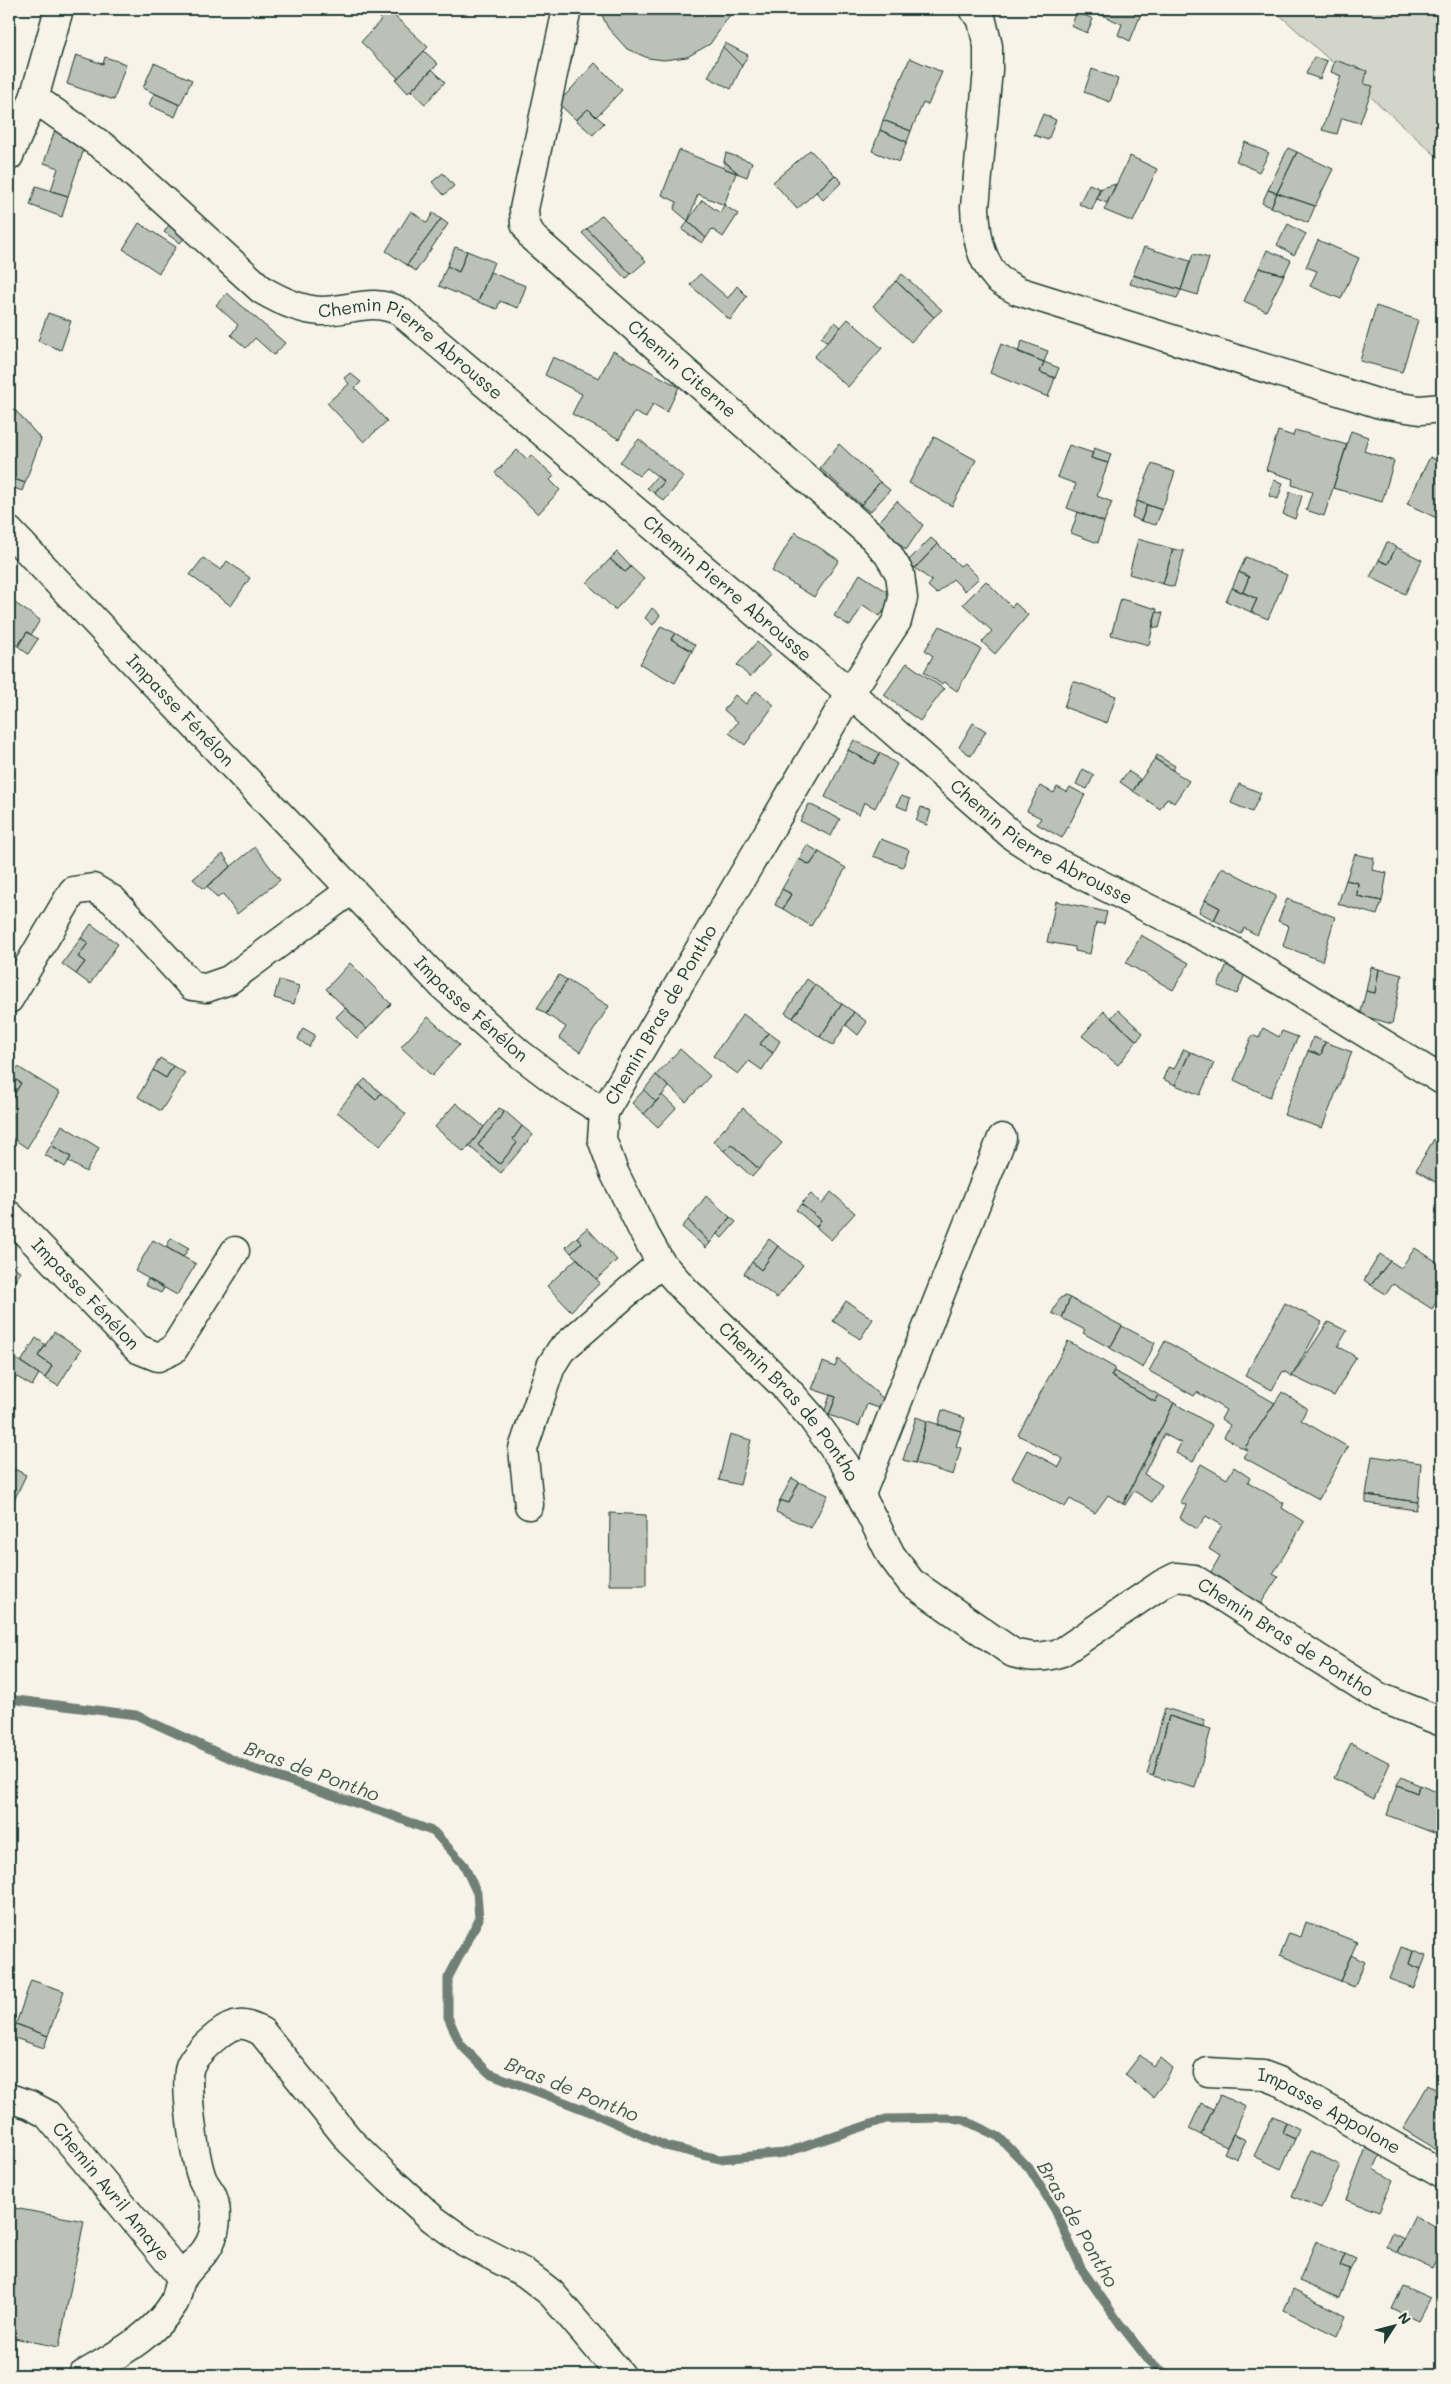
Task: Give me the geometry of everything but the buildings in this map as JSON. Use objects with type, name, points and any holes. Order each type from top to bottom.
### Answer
[{"type":"street","points":[[9,156],[34,98],[59,9]]},
{"type":"street","name":"Chemin Citerne","points":[[567,9],[524,209],[525,224],[532,238],[873,537],[888,554],[900,574],[903,598],[897,621],[850,693]]},
{"type":"street","points":[[973,9],[981,17],[988,46],[975,207],[976,229],[983,256],[998,279],[1018,291],[1380,404],[1420,410],[1442,408]]},
{"type":"street","name":"Chemin Pierre Abrousse","points":[[34,98],[108,150],[262,290],[279,300],[320,311],[388,305],[401,312],[850,693],[1014,838],[1042,856],[1231,950],[1442,1080]]},
{"type":"street","name":"Impasse Fénélon","points":[[9,531],[443,986],[520,1054],[562,1086],[604,1112]]},
{"type":"street","name":"Chemin Bras de Pontho","points":[[850,693],[604,1112],[602,1139],[614,1172],[661,1263],[686,1291],[784,1386],[812,1418],[846,1464],[892,1555],[911,1582],[1013,1653],[1029,1658],[1047,1657],[1062,1652],[1162,1584],[1176,1578],[1194,1579],[1379,1697],[1442,1722]]},
{"type":"street","points":[[9,999],[73,891],[94,888],[113,900],[192,986],[206,988],[229,980],[351,890]]},
{"type":"street","name":"Chemin Bras de Pontho","points":[[861,1494],[1002,1138]]},
{"type":"street","name":"Impasse Fénélon","points":[[9,1215],[138,1349],[158,1357],[173,1350],[235,1252]]},
{"type":"street","points":[[529,1505],[523,1449],[551,1366],[562,1350],[661,1263]]},
{"type":"street","points":[[83,2375],[136,2343],[159,2323],[175,2302],[182,2278],[208,2248],[213,2235],[216,2215],[212,2194],[202,2180],[195,2148],[188,2080],[190,2067],[207,2044],[221,2032],[233,2026],[249,2025],[262,2032],[350,2141],[389,2179],[433,2219],[465,2242],[525,2273],[551,2293],[621,2375]]},
{"type":"street","name":"Impasse Appolone","points":[[1208,2072],[1263,2075],[1279,2081],[1442,2174]]},
{"type":"street","name":"Chemin Avril Amaye","points":[[9,2098],[30,2105],[47,2114],[182,2278]]},
{"type":"shaded area","points":[[1273,9],[1442,9],[1442,161]]},
{"type":"waterway","name":"Bras de Pontho","points":[[9,1699],[136,1715],[251,1768],[388,1814],[434,1832],[464,1865],[477,1893],[479,1919],[448,1978],[448,2017],[460,2044],[489,2073],[593,2113],[666,2146],[720,2159],[784,2153],[886,2119],[947,2118],[964,2120],[999,2137],[1029,2168],[1055,2210],[1081,2268],[1120,2324],[1149,2361],[1168,2375]]}]
